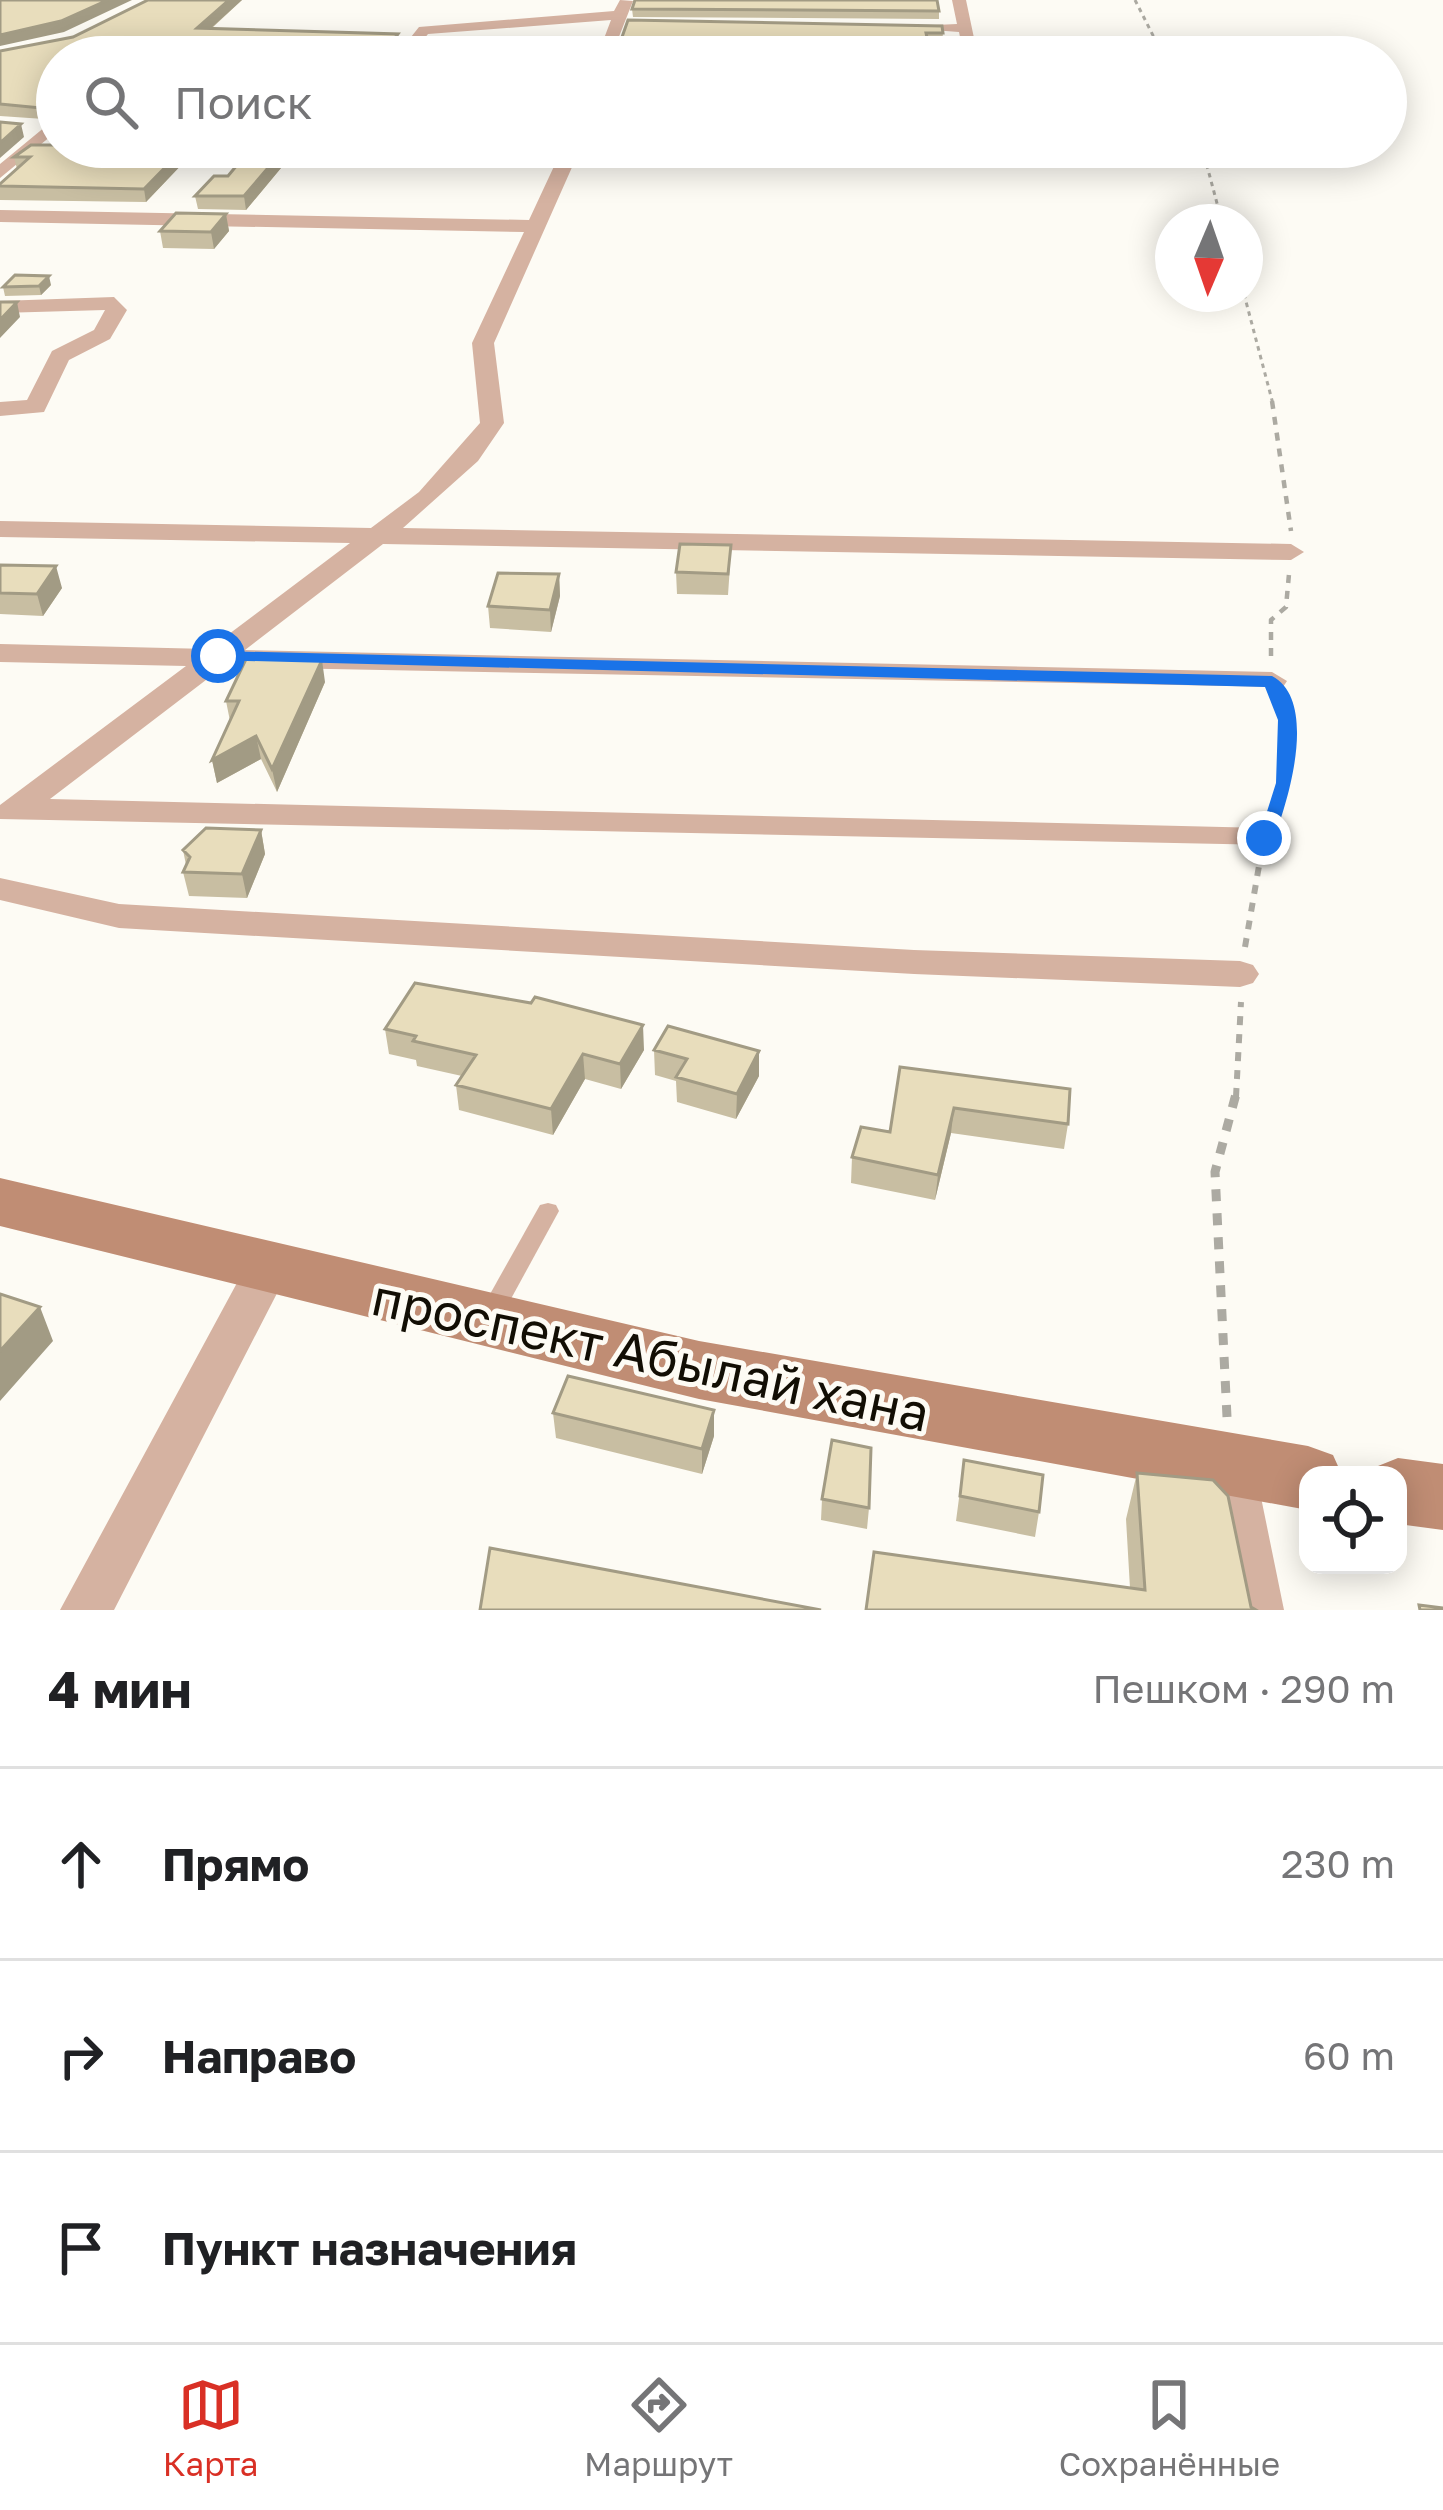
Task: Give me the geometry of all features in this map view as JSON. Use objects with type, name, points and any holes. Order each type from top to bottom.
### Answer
[{"type":"main road","name":"проспект Абылай хана","points":[[0,1202],[267,1270],[699,1370],[1299,1477]]},
{"type":"main road","points":[[1407,1492],[1443,1497]]},
{"type":"street","points":[[610,36],[626,0]]},
{"type":"street","points":[[959,0],[966,36]]},
{"type":"street","points":[[419,36],[424,30],[595,17],[634,26]]},
{"type":"street","points":[[888,27],[964,28]]},
{"type":"street","points":[[0,173],[36,138]]},
{"type":"street","points":[[28,148],[36,148]]},
{"type":"street","points":[[9,814],[428,497],[469,456],[492,423],[483,343],[561,168]]},
{"type":"street","points":[[0,216],[532,226]]},
{"type":"street","points":[[0,307],[85,302],[114,303],[116,310],[102,334],[60,356],[36,407],[0,410]]},
{"type":"street","points":[[0,529],[1291,552]]},
{"type":"street","points":[[0,653],[1272,682]]},
{"type":"street","points":[[9,814],[1264,838]]},
{"type":"street","points":[[0,889],[119,916],[914,962],[1240,974]]},
{"type":"street","points":[[90,1608],[267,1270]]},
{"type":"street","points":[[1230,1468],[1258,1610]]},
{"type":"lane","points":[[487,1321],[548,1211]]},
{"type":"path","points":[[1136,0],[1154,36]]},
{"type":"path","points":[[1208,168],[1217,204]]},
{"type":"path","points":[[1230,1468],[1215,1172],[1239,1084],[1240,974],[1264,838],[1285,783],[1287,720],[1272,682],[1270,620],[1286,607],[1291,552],[1282,443],[1249,312]]},
{"type":"building","points":[[0,0],[108,0],[61,21],[0,35]]},
{"type":"building","points":[[148,0],[229,0],[197,28],[398,34],[396,36],[75,36]]},
{"type":"building","points":[[635,0],[937,0],[939,11],[632,9]]},
{"type":"building","points":[[628,20],[942,26],[943,33],[927,36],[622,36]]},
{"type":"building","points":[[36,44],[36,108],[0,104],[0,51]]},
{"type":"building","points":[[0,122],[21,124],[0,143]]},
{"type":"building","points":[[36,145],[36,168],[164,168],[144,189],[0,186],[30,157],[14,157]]},
{"type":"building","points":[[235,168],[268,168],[244,196],[195,196],[214,176],[228,176]]},
{"type":"building","points":[[176,213],[226,214],[211,232],[160,231]]},
{"type":"building","points":[[15,275],[49,276],[39,286],[3,287]]},
{"type":"building","points":[[0,302],[17,302],[0,320]]},
{"type":"building","points":[[680,544],[731,545],[728,574],[676,572]]},
{"type":"building","points":[[0,565],[56,566],[37,594],[0,593]]},
{"type":"building","points":[[498,573],[559,574],[550,610],[488,606]]},
{"type":"building","points":[[247,657],[322,660],[272,769],[256,736],[212,760],[239,701],[226,701]]},
{"type":"building","points":[[206,828],[261,830],[242,874],[183,872],[190,857],[183,850]]},
{"type":"building","points":[[415,983],[531,1003],[535,997],[643,1025],[620,1064],[583,1054],[551,1109],[456,1085],[476,1055],[413,1041],[416,1036],[385,1029]]},
{"type":"building","points":[[668,1026],[759,1051],[737,1094],[676,1077],[687,1059],[654,1050]]},
{"type":"building","points":[[900,1067],[1070,1089],[1068,1124],[954,1108],[938,1175],[852,1157],[861,1127],[890,1132]]},
{"type":"building","points":[[0,1294],[40,1307],[0,1351]]},
{"type":"building","points":[[568,1376],[714,1410],[702,1449],[553,1413]]},
{"type":"building","points":[[832,1440],[871,1448],[869,1508],[822,1499]]},
{"type":"building","points":[[964,1460],[1043,1475],[1039,1512],[960,1496]]},
{"type":"building","points":[[1137,1473],[1213,1480],[1228,1496],[1251,1607],[1256,1610],[866,1610],[874,1552],[1145,1590]]},
{"type":"building","points":[[490,1548],[821,1610],[480,1610]]},
{"type":"route","points":[[218,656],[1272,682],[1287,720],[1285,783],[1264,838]]}]
